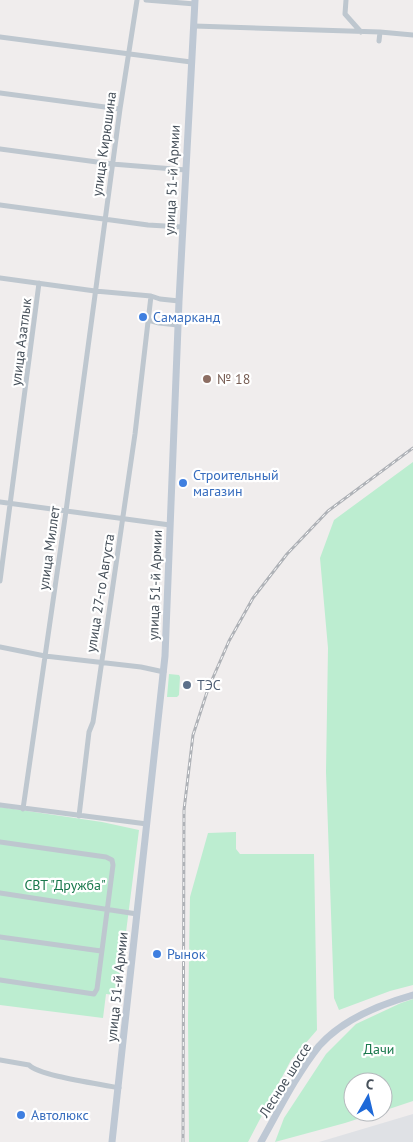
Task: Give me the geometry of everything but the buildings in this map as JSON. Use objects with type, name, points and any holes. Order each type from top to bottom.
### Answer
[{"type":"main road","name":"улица 51-й Армии","points":[[112,1142],[164,672],[182,227],[195,2]]},
{"type":"main road","name":"Лесное шоссе","points":[[261,1142],[294,1084],[319,1047],[327,1039],[355,1019],[396,1000],[413,995]]},
{"type":"street","name":"улица Кирюшина","points":[[95,291],[137,0]]},
{"type":"street","points":[[146,0],[195,2]]},
{"type":"street","points":[[346,0],[345,14],[361,32]]},
{"type":"street","points":[[194,26],[380,32],[413,36]]},
{"type":"street","points":[[379,41],[380,32]]},
{"type":"street","points":[[0,37],[191,62]]},
{"type":"street","points":[[0,93],[120,109]]},
{"type":"street","points":[[0,149],[112,164],[186,170]]},
{"type":"street","points":[[0,205],[148,225],[182,227]]},
{"type":"street","points":[[0,278],[179,301]]},
{"type":"street","name":"улица Азатлык","points":[[0,581],[39,283]]},
{"type":"street","name":"улица Миллет","points":[[23,809],[66,511],[95,291]]},
{"type":"street","name":"улица 27-го Августа","points":[[79,816],[89,732],[93,722],[122,519],[151,296]]},
{"type":"street","points":[[148,320],[178,325]]},
{"type":"street","points":[[0,502],[170,525]]},
{"type":"street","points":[[0,647],[45,656],[141,667],[164,672]]},
{"type":"street","points":[[0,804],[23,809],[148,824]]},
{"type":"street","points":[[0,842],[106,857],[112,860],[113,865],[97,989],[94,994],[0,980]]},
{"type":"street","points":[[0,893],[137,914]]},
{"type":"street","points":[[0,937],[101,952]]},
{"type":"street","points":[[0,1060],[29,1065],[32,1068],[48,1073],[118,1088]]},
{"type":"shaded area","points":[[413,1114],[413,1142],[319,1142],[386,1122],[393,1122],[393,1120]]},
{"type":"green space","points":[[413,462],[413,985],[390,991],[339,1010],[334,998],[326,772],[328,648],[320,558],[334,520]]},
{"type":"green space","points":[[169,674],[179,675],[180,677],[179,695],[177,697],[167,697]]},
{"type":"green space","name":"СВТ \"Дружба\"","points":[[0,807],[102,822],[139,830],[116,995],[106,994],[103,1018],[0,1005]]},
{"type":"green space","points":[[236,832],[236,849],[240,854],[314,854],[317,1030],[291,1060],[248,1142],[189,1142],[188,1018],[190,897],[208,833]]},
{"type":"green space","name":"Дачи","points":[[413,999],[413,1101],[393,1108],[393,1072],[343,1072],[343,1122],[348,1122],[275,1142],[284,1118],[326,1054],[356,1024]]},
{"type":"railway","points":[[183,1142],[184,810],[193,735],[208,689],[229,641],[253,598],[287,554],[328,511],[413,448]]},
{"type":"place","name":"Самарканд","points":[[143,317]]},
{"type":"place","name":"№ 18","points":[[207,379]]},
{"type":"place","name":"Строительный магазин","points":[[183,483]]},
{"type":"place","name":"ТЭС","points":[[187,685]]},
{"type":"place","name":"Рынок","points":[[157,954]]},
{"type":"place","name":"Автолюкс","points":[[21,1115]]}]
